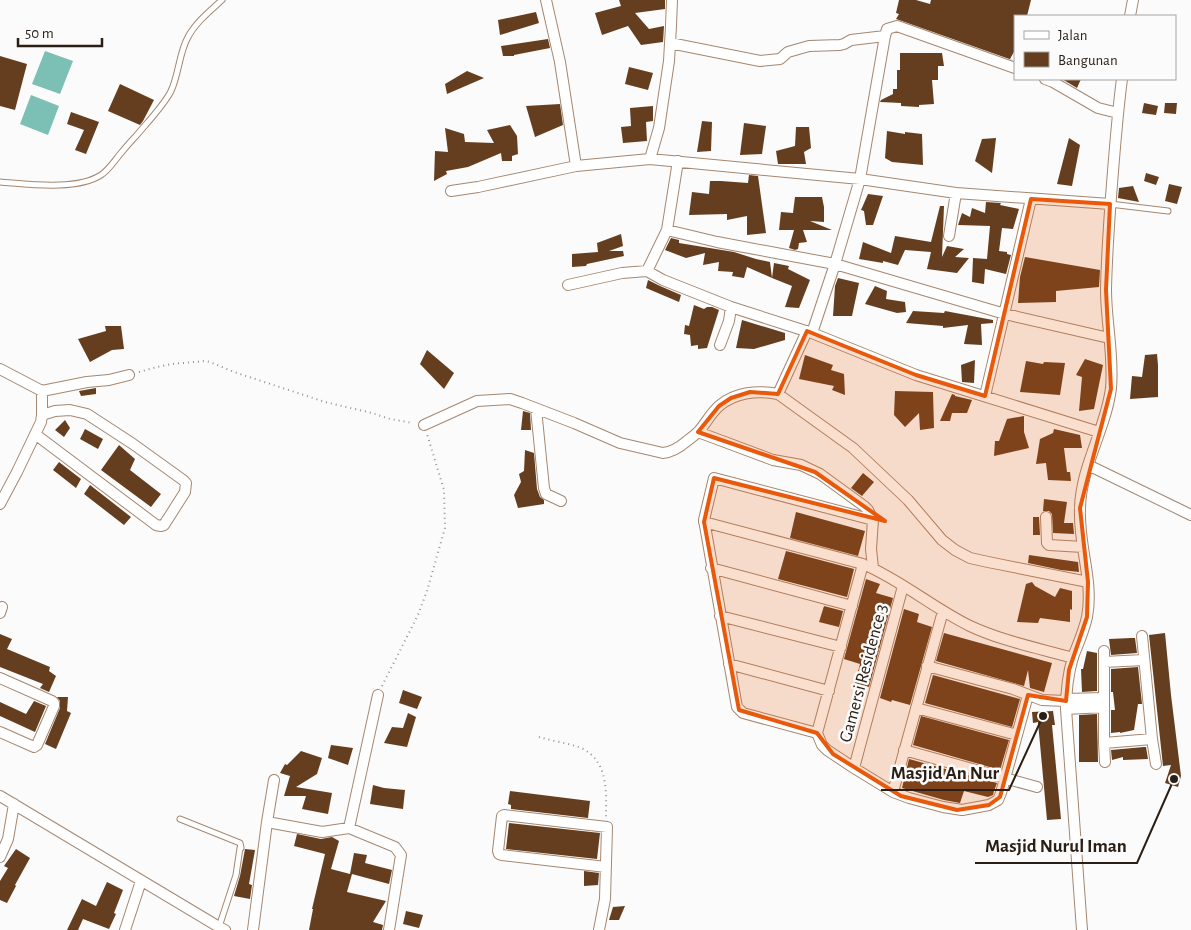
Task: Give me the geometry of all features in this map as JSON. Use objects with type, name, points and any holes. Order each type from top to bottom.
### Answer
[{"type":"street","points":[[546,0],[560,62],[576,166]]},
{"type":"street","points":[[650,159],[659,128],[669,61],[672,0]]},
{"type":"street","points":[[1130,15],[1133,0]]},
{"type":"street","points":[[778,394],[809,332],[835,264],[860,179],[884,36],[887,29],[897,26],[1014,68]]},
{"type":"street","points":[[670,43],[760,62],[780,59],[788,52],[809,46],[840,45],[850,40],[884,36]]},
{"type":"street","points":[[1048,80],[1098,108],[1118,112]]},
{"type":"street","points":[[1082,930],[1066,703],[1069,670],[1087,617],[1088,582],[1080,528],[1082,491],[1088,465],[1107,409],[1111,389],[1112,372],[1106,290],[1110,204],[1122,80]]},
{"type":"street","points":[[451,190],[478,187],[576,166],[650,159],[860,179],[956,193],[1110,204]]},
{"type":"street","points":[[647,271],[667,230],[678,161]]},
{"type":"street","points":[[949,236],[956,193]]},
{"type":"street","points":[[985,396],[1031,199]]},
{"type":"street","points":[[667,230],[717,242],[835,264],[1004,314],[1109,338]]},
{"type":"street","points":[[568,285],[622,273],[647,271],[663,280],[731,307],[809,332],[916,375],[1099,432]]},
{"type":"street","points":[[720,345],[729,321],[731,307]]},
{"type":"street","points":[[0,369],[42,391],[129,375]]},
{"type":"street","points":[[0,504],[41,422],[42,391]]},
{"type":"street","points":[[424,425],[477,401],[510,399],[620,443],[670,452],[698,432],[719,406],[731,398],[750,392],[778,394],[853,448],[908,500],[942,540],[955,550],[970,558],[1088,582]]},
{"type":"street","points":[[536,409],[544,488],[546,494],[561,501]]},
{"type":"street","points":[[35,434],[156,525],[164,525],[185,492],[186,483],[183,480],[87,414],[70,410],[42,415]]},
{"type":"street","points":[[698,432],[779,462],[801,465],[820,474],[864,506],[873,520]]},
{"type":"street","points":[[1088,465],[1191,515]]},
{"type":"street","name":"Gamersi Residence 3","points":[[817,733],[743,713],[737,707],[704,522],[714,478],[873,520],[868,566],[852,606],[817,733],[822,745],[827,750],[892,792],[909,798],[962,810],[989,805],[1000,797],[1028,695]]},
{"type":"street","points":[[1046,517],[1047,544],[1083,547]]},
{"type":"street","name":"Gamersi Residence 3","points":[[704,522],[868,566],[970,626],[999,637],[1073,658]]},
{"type":"street","name":"Gamersi Residence 3","points":[[711,568],[852,606]]},
{"type":"street","name":"Gamersi Residence 3","points":[[854,768],[903,586]]},
{"type":"street","points":[[892,792],[943,611]]},
{"type":"street","name":"Gamersi Residence 3","points":[[720,616],[841,647]]},
{"type":"street","points":[[1142,636],[1156,764]]},
{"type":"street","points":[[1104,651],[1105,762]]},
{"type":"street","points":[[1104,662],[1144,660]]},
{"type":"street","name":"Gamersi Residence 3","points":[[729,664],[829,691]]},
{"type":"street","points":[[927,666],[1013,689],[1042,700],[1066,703],[1104,703]]},
{"type":"street","points":[[0,678],[52,701],[54,706],[34,747],[0,732]]},
{"type":"street","points":[[349,828],[378,695]]},
{"type":"street","points":[[916,708],[1017,735]]},
{"type":"street","points":[[1104,743],[1152,739]]},
{"type":"street","points":[[904,750],[1037,787]]},
{"type":"street","points":[[253,930],[266,822],[274,780]]},
{"type":"street","points":[[0,796],[222,929]]},
{"type":"street","points":[[0,857],[8,839],[14,804]]},
{"type":"street","points":[[599,930],[605,899],[606,867],[606,828],[502,816],[499,854],[606,867]]},
{"type":"street","points":[[266,822],[322,832],[349,828],[396,847],[401,855],[389,930]]},
{"type":"street","points":[[125,930],[141,881]]},
{"type":"lane","points":[[0,182],[67,184],[86,182],[102,175],[152,118],[170,94],[189,36],[201,20],[222,0]]},
{"type":"lane","points":[[1110,204],[1168,211]]},
{"type":"lane","points":[[180,819],[240,843],[241,848],[236,875],[222,929]]},
{"type":"path","points":[[129,375],[172,364],[205,361],[325,402],[390,419],[424,425],[444,490],[445,528],[427,592],[418,615],[378,695]]},
{"type":"path","points":[[539,737],[580,748],[598,761],[603,771],[606,790],[606,828]]},
{"type":"highlighted area","points":[[1031,199],[1110,204],[1106,290],[1111,389],[1080,508],[1088,582],[1087,617],[1069,670],[1066,701],[1028,695],[1000,797],[989,805],[957,810],[901,796],[833,754],[817,733],[739,710],[704,522],[714,478],[885,521],[815,472],[698,432],[719,406],[731,398],[750,392],[778,394],[807,331],[916,375],[985,396]]},
{"type":"shaded area","points":[[45,51],[73,61],[60,94],[32,84]]},
{"type":"shaded area","points":[[31,95],[59,106],[48,135],[20,124]]},
{"type":"building","points":[[619,0],[665,0],[665,9],[635,13],[649,29],[664,26],[663,42],[641,45],[628,26],[602,35],[595,13],[621,6]]},
{"type":"building","points":[[899,0],[916,0],[930,4],[931,0],[1031,0],[1027,15],[1014,15],[1014,52],[1010,59],[1014,61],[896,19],[899,14],[896,13]]},
{"type":"building","points":[[536,12],[539,23],[500,35],[498,20]]},
{"type":"building","points":[[548,39],[550,48],[514,56],[503,56],[501,46]]},
{"type":"building","points":[[900,53],[942,53],[944,66],[938,66],[938,80],[932,80],[934,104],[919,105],[919,107],[901,106],[901,103],[880,102],[893,94],[893,89],[897,89],[897,70],[900,70]]},
{"type":"building","points":[[0,56],[27,64],[15,110],[0,106]]},
{"type":"building","points":[[629,67],[653,73],[648,90],[625,84]]},
{"type":"building","points":[[467,71],[484,78],[447,94],[445,84]]},
{"type":"building","points":[[1064,80],[1081,80],[1077,88]]},
{"type":"building","points":[[120,84],[154,100],[140,125],[108,111]]},
{"type":"building","points":[[1144,103],[1158,106],[1156,115],[1142,113]]},
{"type":"building","points":[[1165,103],[1177,103],[1176,114],[1164,113]]},
{"type":"building","points":[[560,104],[563,125],[535,137],[526,106]]},
{"type":"building","points":[[653,106],[653,121],[646,122],[647,141],[623,143],[621,127],[631,126],[630,108]]},
{"type":"building","points":[[71,112],[99,122],[86,154],[75,150],[84,130],[67,124]]},
{"type":"building","points":[[702,121],[712,122],[711,151],[697,152]]},
{"type":"building","points":[[744,123],[766,126],[762,154],[740,155]]},
{"type":"building","points":[[510,125],[517,136],[518,154],[512,156],[512,161],[502,161],[501,153],[468,167],[446,171],[447,174],[434,181],[435,151],[448,152],[445,128],[464,134],[465,142],[494,143],[487,130]]},
{"type":"building","points":[[796,127],[809,127],[811,148],[804,152],[806,164],[778,164],[776,151],[795,146]]},
{"type":"building","points":[[887,131],[922,134],[923,165],[892,162],[885,158]]},
{"type":"building","points":[[996,138],[992,173],[975,161],[982,139]]},
{"type":"building","points":[[1069,138],[1080,145],[1072,186],[1057,184]]},
{"type":"building","points":[[1146,173],[1159,177],[1156,185],[1144,181]]},
{"type":"building","points":[[749,175],[758,176],[766,233],[747,235],[747,216],[727,220],[727,214],[689,215],[692,192],[709,194],[710,181],[748,183]]},
{"type":"building","points":[[1169,184],[1182,187],[1177,204],[1165,201]]},
{"type":"building","points":[[1133,186],[1139,202],[1118,198],[1119,188]]},
{"type":"building","points":[[868,194],[883,196],[873,225],[866,225],[864,211],[861,210]]},
{"type":"building","points":[[795,197],[822,197],[824,222],[810,221],[832,230],[803,230],[807,242],[799,243],[798,249],[795,250],[789,248],[794,230],[779,230],[781,212],[793,213]]},
{"type":"building","points":[[986,202],[1001,203],[1000,205],[1019,209],[1013,229],[1002,228],[999,251],[1007,252],[1007,254],[1011,255],[1006,274],[985,269],[984,284],[972,282],[973,258],[987,259],[990,226],[958,225],[962,213],[970,217],[972,208],[985,213]]},
{"type":"building","points":[[940,206],[944,206],[942,257],[947,246],[964,249],[955,257],[969,258],[957,273],[927,269],[931,252],[905,250],[898,265],[883,261],[883,263],[859,259],[863,242],[891,253],[895,236],[931,242]]},
{"type":"building","points":[[621,234],[623,246],[609,251],[623,251],[624,256],[587,264],[586,266],[572,267],[572,254],[598,252],[597,243]]},
{"type":"building","points":[[671,238],[679,240],[679,243],[734,252],[770,262],[772,278],[747,267],[744,278],[732,276],[733,272],[718,271],[719,262],[703,265],[705,253],[686,258],[665,250]]},
{"type":"building","points":[[1025,257],[1100,270],[1099,287],[1056,291],[1056,302],[1018,303],[1020,277]]},
{"type":"building","points":[[774,263],[789,266],[788,269],[810,280],[799,308],[785,307],[792,286],[772,278]]},
{"type":"building","points":[[838,278],[859,283],[852,316],[833,316],[835,286]]},
{"type":"building","points":[[648,280],[681,295],[679,302],[646,288]]},
{"type":"building","points":[[875,286],[887,291],[886,299],[905,302],[906,312],[897,313],[865,304]]},
{"type":"building","points":[[694,305],[704,309],[712,307],[719,310],[707,348],[698,349],[698,345],[691,346],[690,335],[684,334],[685,325],[689,326]]},
{"type":"building","points":[[913,311],[944,313],[945,311],[993,320],[993,323],[981,324],[982,345],[964,344],[968,325],[943,328],[943,326],[906,323]]},
{"type":"building","points":[[742,320],[785,333],[785,340],[754,349],[736,348]]},
{"type":"building","points":[[105,326],[121,326],[124,349],[112,350],[90,362],[78,339],[106,331]]},
{"type":"building","points":[[427,350],[454,373],[444,389],[420,364]]},
{"type":"building","points":[[1157,354],[1158,397],[1130,399],[1132,376],[1142,377],[1145,355]]},
{"type":"building","points":[[805,355],[833,365],[831,370],[844,374],[845,395],[832,390],[834,386],[799,379]]},
{"type":"building","points":[[1085,359],[1103,365],[1094,409],[1079,411],[1082,377],[1076,375]]},
{"type":"building","points":[[975,360],[974,383],[962,382],[961,365]]},
{"type":"building","points":[[1026,361],[1043,364],[1044,362],[1065,363],[1060,395],[1020,392]]},
{"type":"building","points":[[96,388],[96,394],[81,396],[79,391]]},
{"type":"building","points":[[895,391],[933,392],[934,428],[920,430],[919,413],[905,427],[894,415]]},
{"type":"building","points":[[952,394],[972,400],[967,413],[952,413],[950,421],[940,421]]},
{"type":"building","points":[[523,411],[530,413],[531,430],[521,430]]},
{"type":"building","points":[[1024,416],[1024,432],[1029,448],[994,456],[995,441],[999,441],[1007,419]]},
{"type":"building","points":[[65,420],[70,428],[64,437],[55,430]]},
{"type":"building","points":[[85,429],[103,439],[98,449],[80,439]]},
{"type":"building","points":[[1054,429],[1080,435],[1082,448],[1064,448],[1067,472],[1070,472],[1071,481],[1048,480],[1046,463],[1036,464],[1040,439],[1053,433]]},
{"type":"building","points":[[119,445],[135,459],[130,470],[161,494],[151,507],[101,470]]},
{"type":"building","points":[[525,450],[534,453],[537,489],[540,497],[544,500],[544,504],[518,508],[514,495],[521,482],[519,474],[524,471]]},
{"type":"building","points":[[59,462],[81,479],[76,488],[53,470]]},
{"type":"building","points":[[863,473],[874,482],[862,496],[851,488]]},
{"type":"building","points":[[90,485],[131,517],[124,525],[84,494]]},
{"type":"building","points":[[1044,499],[1067,502],[1064,523],[1073,523],[1074,534],[1053,533],[1052,514],[1049,511],[1043,511]]},
{"type":"building","points":[[796,512],[865,531],[858,556],[790,538]]},
{"type":"building","points":[[1033,517],[1039,517],[1040,535],[1033,535]]},
{"type":"building","points":[[786,551],[854,569],[847,597],[778,579]]},
{"type":"building","points":[[1029,555],[1078,562],[1079,572],[1028,563]]},
{"type":"building","points":[[866,579],[880,584],[876,593],[893,598],[869,687],[855,683],[860,664],[844,659]]},
{"type":"building","points":[[1032,582],[1035,586],[1055,597],[1060,588],[1072,591],[1070,622],[1040,618],[1038,623],[1017,622],[1026,584]]},
{"type":"building","points":[[824,606],[843,611],[839,627],[819,622]]},
{"type":"building","points":[[904,609],[919,614],[917,622],[932,627],[910,705],[880,698]]},
{"type":"building","points":[[944,633],[1052,663],[1044,692],[1030,688],[1028,670],[1024,686],[936,661]]},
{"type":"building","points":[[1165,633],[1181,776],[1178,787],[1165,783],[1171,765],[1163,766],[1149,635]]},
{"type":"building","points":[[0,634],[12,639],[7,649],[50,667],[49,671],[56,676],[49,692],[40,688],[43,684],[0,667]]},
{"type":"building","points":[[1135,638],[1137,653],[1111,655],[1109,639]]},
{"type":"building","points":[[1087,651],[1097,653],[1097,691],[1082,692],[1081,669],[1083,669]]},
{"type":"building","points":[[1138,667],[1142,704],[1138,704],[1134,730],[1111,733],[1111,710],[1115,710],[1113,692],[1111,692],[1111,669]]},
{"type":"building","points":[[933,675],[1020,699],[1012,727],[925,703]]},
{"type":"building","points":[[403,690],[422,697],[417,709],[399,703]]},
{"type":"building","points":[[57,697],[68,697],[67,711],[71,713],[56,749],[45,744],[60,708],[60,701]]},
{"type":"building","points":[[34,701],[46,706],[35,732],[0,716],[0,702],[26,714]]},
{"type":"building","points":[[1053,711],[1055,725],[1052,725],[1061,819],[1047,820],[1038,722],[1033,723],[1032,712]]},
{"type":"building","points":[[408,713],[416,717],[407,747],[384,743],[392,727],[403,728]]},
{"type":"building","points":[[1097,714],[1098,762],[1079,762],[1079,715]]},
{"type":"building","points":[[921,716],[1009,740],[1000,770],[913,745]]},
{"type":"building","points":[[331,745],[353,748],[348,765],[328,758]]},
{"type":"building","points":[[1146,747],[1148,759],[1123,760],[1123,757],[1112,760],[1111,750]]},
{"type":"building","points":[[301,751],[322,758],[317,774],[296,787],[332,793],[328,814],[302,809],[306,796],[284,796],[290,776],[280,773],[285,764],[287,765]]},
{"type":"building","points":[[909,759],[997,783],[993,795],[988,797],[964,791],[960,803],[902,788]]},
{"type":"building","points":[[373,785],[405,790],[403,809],[370,804]]},
{"type":"building","points":[[510,791],[590,801],[588,818],[511,809],[511,805],[508,804]]},
{"type":"building","points":[[509,823],[600,833],[597,859],[506,849]]},
{"type":"building","points":[[297,834],[321,839],[332,837],[339,841],[331,869],[350,874],[354,853],[367,855],[365,863],[392,870],[389,884],[352,874],[347,892],[386,901],[373,922],[383,925],[382,930],[309,930],[325,854],[294,846]]},
{"type":"building","points":[[16,849],[30,858],[7,903],[0,900],[0,881],[8,868],[4,866]]},
{"type":"building","points":[[245,849],[255,850],[249,884],[252,885],[250,899],[234,896]]},
{"type":"building","points":[[584,871],[599,873],[598,885],[584,886]]},
{"type":"building","points":[[107,882],[123,890],[114,913],[116,914],[109,929],[83,919],[78,930],[67,930],[82,899],[96,906]]},
{"type":"building","points":[[625,906],[619,920],[609,920],[613,907]]},
{"type":"building","points":[[406,911],[423,915],[419,928],[403,924]]},
{"type":"place","name":"Masjid An Nur","points":[[1043,716]]},
{"type":"place","name":"Masjid Nurul Iman","points":[[1174,779]]}]
